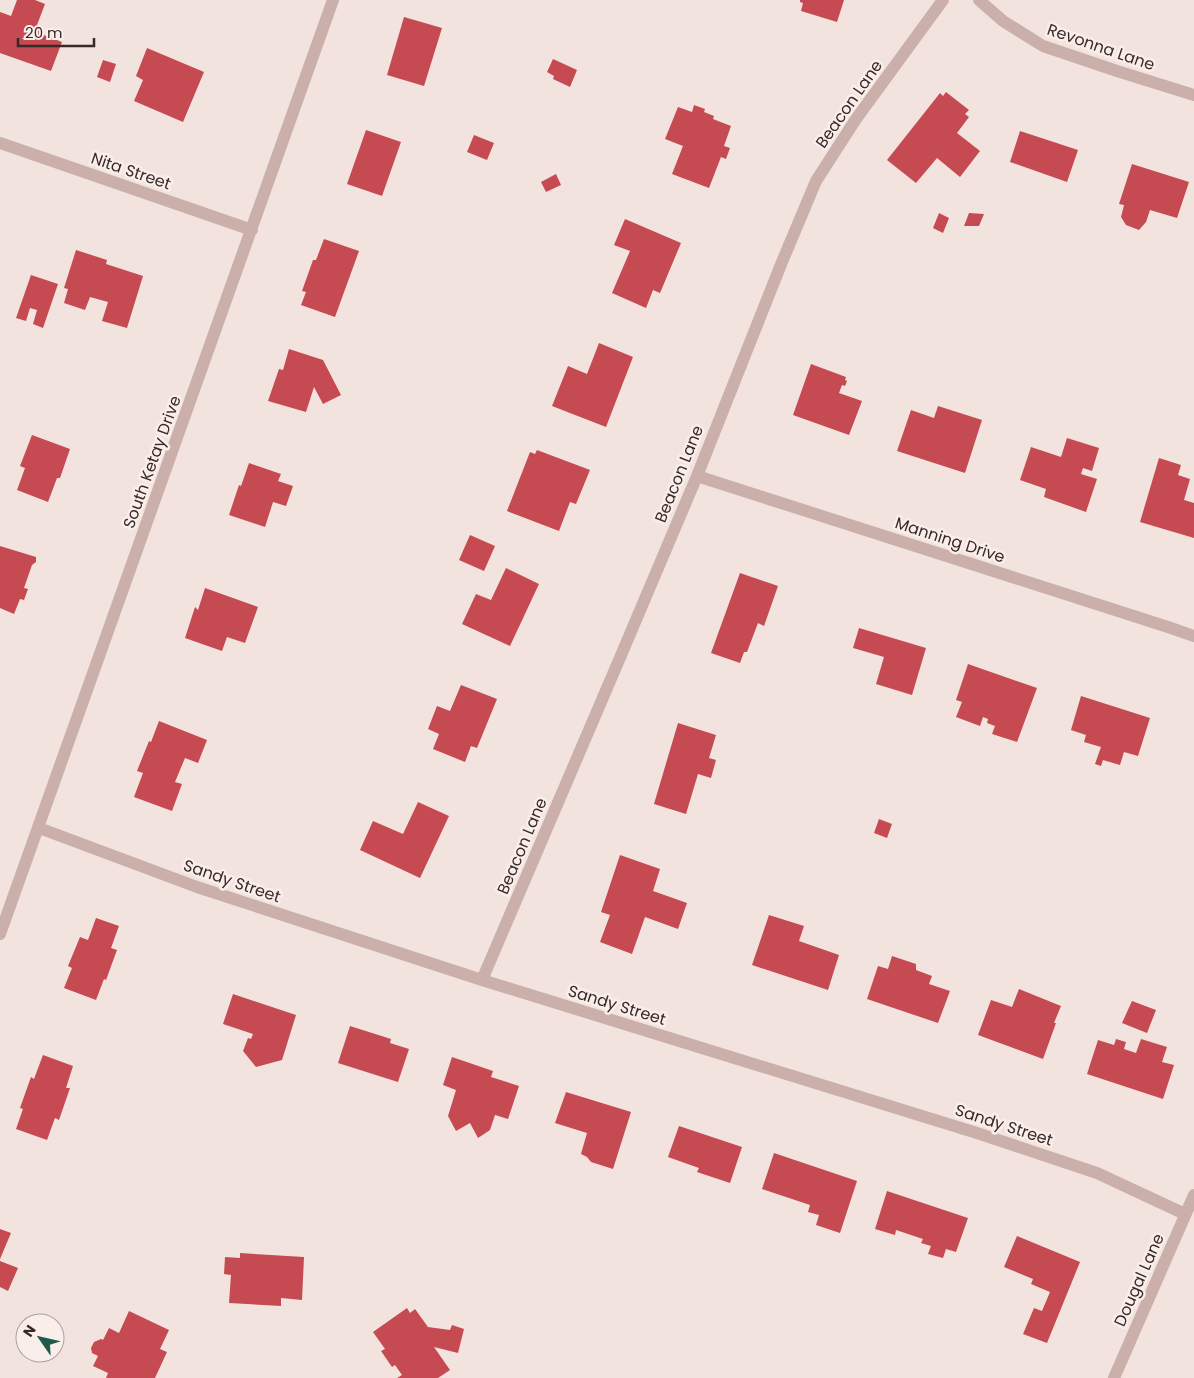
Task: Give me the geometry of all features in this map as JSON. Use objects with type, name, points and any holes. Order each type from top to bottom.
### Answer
[{"type":"street","name":"South Ketay Drive","points":[[0,934],[333,0]]},
{"type":"street","name":"Beacon Lane","points":[[482,980],[697,476],[816,181],[856,119],[944,0]]},
{"type":"street","name":"Revonna Lane","points":[[979,0],[1003,21],[1043,46],[1194,95]]},
{"type":"street","name":"Nita Street","points":[[0,143],[252,230]]},
{"type":"street","name":"Manning Drive","points":[[697,476],[1168,626],[1194,636]]},
{"type":"street","name":"Sandy Street","points":[[39,828],[197,887],[482,980],[977,1133],[1098,1173],[1185,1214]]},
{"type":"street","name":"Dougal Lane","points":[[1114,1378],[1194,1195]]},
{"type":"building","points":[[17,0],[35,0],[45,4],[37,25],[43,28],[41,34],[62,42],[51,71],[0,53],[0,12],[11,16]]},
{"type":"building","points":[[800,0],[844,0],[837,22],[801,11],[803,3]]},
{"type":"building","points":[[404,17],[442,28],[424,86],[387,75]]},
{"type":"building","points":[[147,48],[204,72],[183,122],[134,101],[143,80],[136,76]]},
{"type":"building","points":[[553,59],[577,70],[570,87],[553,79],[554,76],[547,72]]},
{"type":"building","points":[[103,60],[116,64],[110,82],[97,77]]},
{"type":"building","points":[[946,92],[969,110],[965,114],[969,117],[957,133],[980,151],[960,177],[937,158],[916,183],[887,160],[940,93],[943,96]]},
{"type":"building","points":[[694,105],[705,109],[704,112],[714,116],[713,119],[731,126],[724,146],[730,148],[726,159],[721,157],[709,188],[672,174],[683,146],[665,139],[678,107],[692,112]]},
{"type":"building","points":[[366,130],[401,142],[382,196],[347,184]]},
{"type":"building","points":[[1020,131],[1078,150],[1067,182],[1010,162]]},
{"type":"building","points":[[474,135],[494,143],[487,160],[467,152]]},
{"type":"building","points":[[1132,164],[1189,182],[1177,218],[1150,210],[1146,222],[1139,230],[1126,225],[1121,217],[1124,205],[1119,204]]},
{"type":"building","points":[[556,174],[561,185],[546,192],[541,182]]},
{"type":"building","points":[[939,213],[949,218],[943,233],[933,228]]},
{"type":"building","points":[[969,213],[984,214],[979,226],[964,226]]},
{"type":"building","points":[[625,219],[681,243],[660,293],[653,290],[646,308],[612,293],[630,251],[614,245]]},
{"type":"building","points":[[324,239],[359,251],[335,317],[301,305],[306,292],[302,291],[313,260],[316,260]]},
{"type":"building","points":[[76,250],[107,260],[106,264],[143,276],[127,328],[102,321],[108,302],[90,297],[85,310],[64,303],[68,289],[64,288]]},
{"type":"building","points":[[31,275],[58,284],[43,328],[33,324],[37,310],[30,308],[26,321],[16,318]]},
{"type":"building","points":[[599,343],[633,357],[606,427],[552,406],[568,366],[587,374]]},
{"type":"building","points":[[289,349],[323,360],[341,395],[323,404],[314,387],[306,412],[268,401],[279,369],[283,370]]},
{"type":"building","points":[[811,364],[846,377],[845,386],[842,385],[839,393],[862,401],[849,435],[793,415]]},
{"type":"building","points":[[938,406],[982,420],[965,473],[897,451],[911,410],[934,418]]},
{"type":"building","points":[[32,435],[70,449],[60,478],[57,478],[48,502],[17,490],[25,468],[20,466]]},
{"type":"building","points":[[1067,438],[1099,448],[1092,471],[1083,468],[1081,474],[1097,479],[1086,512],[1044,497],[1046,489],[1020,480],[1031,447],[1061,457]]},
{"type":"building","points":[[537,450],[590,470],[576,504],[570,502],[559,531],[507,511],[530,452],[535,454]]},
{"type":"building","points":[[1159,458],[1181,465],[1178,475],[1190,479],[1184,500],[1194,503],[1194,538],[1140,522]]},
{"type":"building","points":[[249,463],[281,474],[278,481],[293,486],[286,506],[273,502],[265,527],[229,515]]},
{"type":"building","points":[[470,535],[495,546],[484,571],[459,560]]},
{"type":"building","points":[[0,546],[36,557],[36,562],[32,565],[24,588],[28,589],[24,600],[20,599],[14,614],[0,608]]},
{"type":"building","points":[[506,568],[539,584],[510,646],[462,624],[476,594],[491,600]]},
{"type":"building","points":[[740,573],[778,586],[764,626],[758,623],[747,652],[744,652],[740,663],[711,653]]},
{"type":"building","points":[[205,588],[258,607],[245,643],[227,637],[222,651],[185,638],[195,607],[198,610]]},
{"type":"building","points":[[859,628],[926,648],[912,695],[876,684],[884,657],[853,648]]},
{"type":"building","points":[[968,664],[1037,688],[1017,742],[992,734],[995,726],[987,723],[988,719],[983,717],[980,726],[956,717],[962,702],[956,700]]},
{"type":"building","points":[[461,685],[497,699],[477,748],[471,746],[465,762],[433,749],[439,734],[428,729],[437,706],[450,711]]},
{"type":"building","points":[[1081,696],[1150,718],[1138,756],[1124,752],[1120,765],[1103,760],[1101,766],[1095,764],[1101,747],[1084,742],[1086,735],[1071,730]]},
{"type":"building","points":[[159,721],[207,740],[198,763],[185,758],[175,782],[182,784],[172,811],[134,797],[143,773],[137,771]]},
{"type":"building","points":[[678,723],[716,735],[709,758],[716,760],[711,778],[698,774],[686,814],[654,804]]},
{"type":"building","points":[[418,802],[449,816],[420,878],[360,850],[373,821],[403,834]]},
{"type":"building","points":[[879,819],[892,824],[887,838],[874,833]]},
{"type":"building","points":[[620,855],[660,869],[653,891],[687,903],[678,929],[645,917],[632,954],[600,942],[610,915],[601,912]]},
{"type":"building","points":[[769,915],[804,926],[799,941],[839,955],[828,990],[752,965]]},
{"type":"building","points":[[96,918],[119,926],[111,948],[117,950],[96,1000],[64,988],[72,968],[68,966],[80,937],[88,940]]},
{"type":"building","points":[[892,956],[916,964],[916,970],[932,976],[929,984],[950,991],[938,1023],[867,999],[878,966],[888,969]]},
{"type":"building","points":[[1019,989],[1061,1006],[1043,1059],[978,1035],[991,1000],[1012,1007]]},
{"type":"building","points":[[233,994],[296,1015],[282,1060],[256,1067],[243,1051],[248,1038],[251,1039],[253,1034],[223,1024]]},
{"type":"building","points":[[1132,1001],[1156,1010],[1147,1033],[1122,1023]]},
{"type":"building","points":[[350,1026],[391,1039],[390,1043],[409,1049],[398,1082],[338,1063]]},
{"type":"building","points":[[1116,1039],[1126,1042],[1124,1049],[1136,1053],[1141,1039],[1167,1047],[1162,1062],[1174,1065],[1163,1099],[1087,1074],[1098,1040],[1114,1045]]},
{"type":"building","points":[[43,1055],[73,1066],[66,1088],[70,1088],[59,1120],[55,1118],[47,1140],[16,1129],[23,1109],[20,1108],[31,1077],[34,1079]]},
{"type":"building","points":[[452,1057],[493,1071],[491,1077],[519,1086],[508,1119],[495,1115],[490,1130],[478,1138],[470,1123],[456,1131],[448,1116],[456,1090],[443,1085]]},
{"type":"building","points":[[566,1092],[631,1112],[613,1169],[591,1162],[581,1154],[587,1133],[555,1123]]},
{"type":"building","points":[[679,1126],[742,1147],[730,1183],[697,1172],[699,1168],[668,1157]]},
{"type":"building","points":[[774,1153],[857,1181],[840,1233],[816,1225],[819,1215],[808,1212],[810,1205],[762,1189]]},
{"type":"building","points":[[887,1191],[968,1218],[956,1252],[946,1249],[943,1258],[928,1254],[931,1246],[921,1243],[923,1239],[896,1230],[895,1235],[875,1229]]},
{"type":"building","points":[[0,1229],[11,1233],[0,1259]]},
{"type":"building","points":[[1017,1236],[1080,1262],[1047,1343],[1023,1334],[1034,1308],[1042,1311],[1050,1292],[1031,1284],[1033,1279],[1004,1267]]},
{"type":"building","points":[[240,1253],[304,1257],[302,1300],[281,1298],[281,1306],[229,1303],[231,1275],[224,1274],[225,1257],[240,1258]]},
{"type":"building","points":[[0,1261],[18,1268],[8,1291],[0,1287]]},
{"type":"building","points":[[407,1308],[410,1313],[415,1309],[428,1327],[450,1330],[452,1325],[464,1329],[458,1353],[434,1347],[450,1370],[438,1378],[397,1378],[402,1375],[395,1365],[392,1367],[381,1351],[385,1349],[373,1332]]},
{"type":"building","points":[[129,1311],[169,1330],[160,1349],[167,1352],[155,1378],[106,1378],[108,1373],[93,1366],[98,1356],[92,1353],[91,1348],[94,1342],[103,1340],[109,1328],[119,1333]]}]
